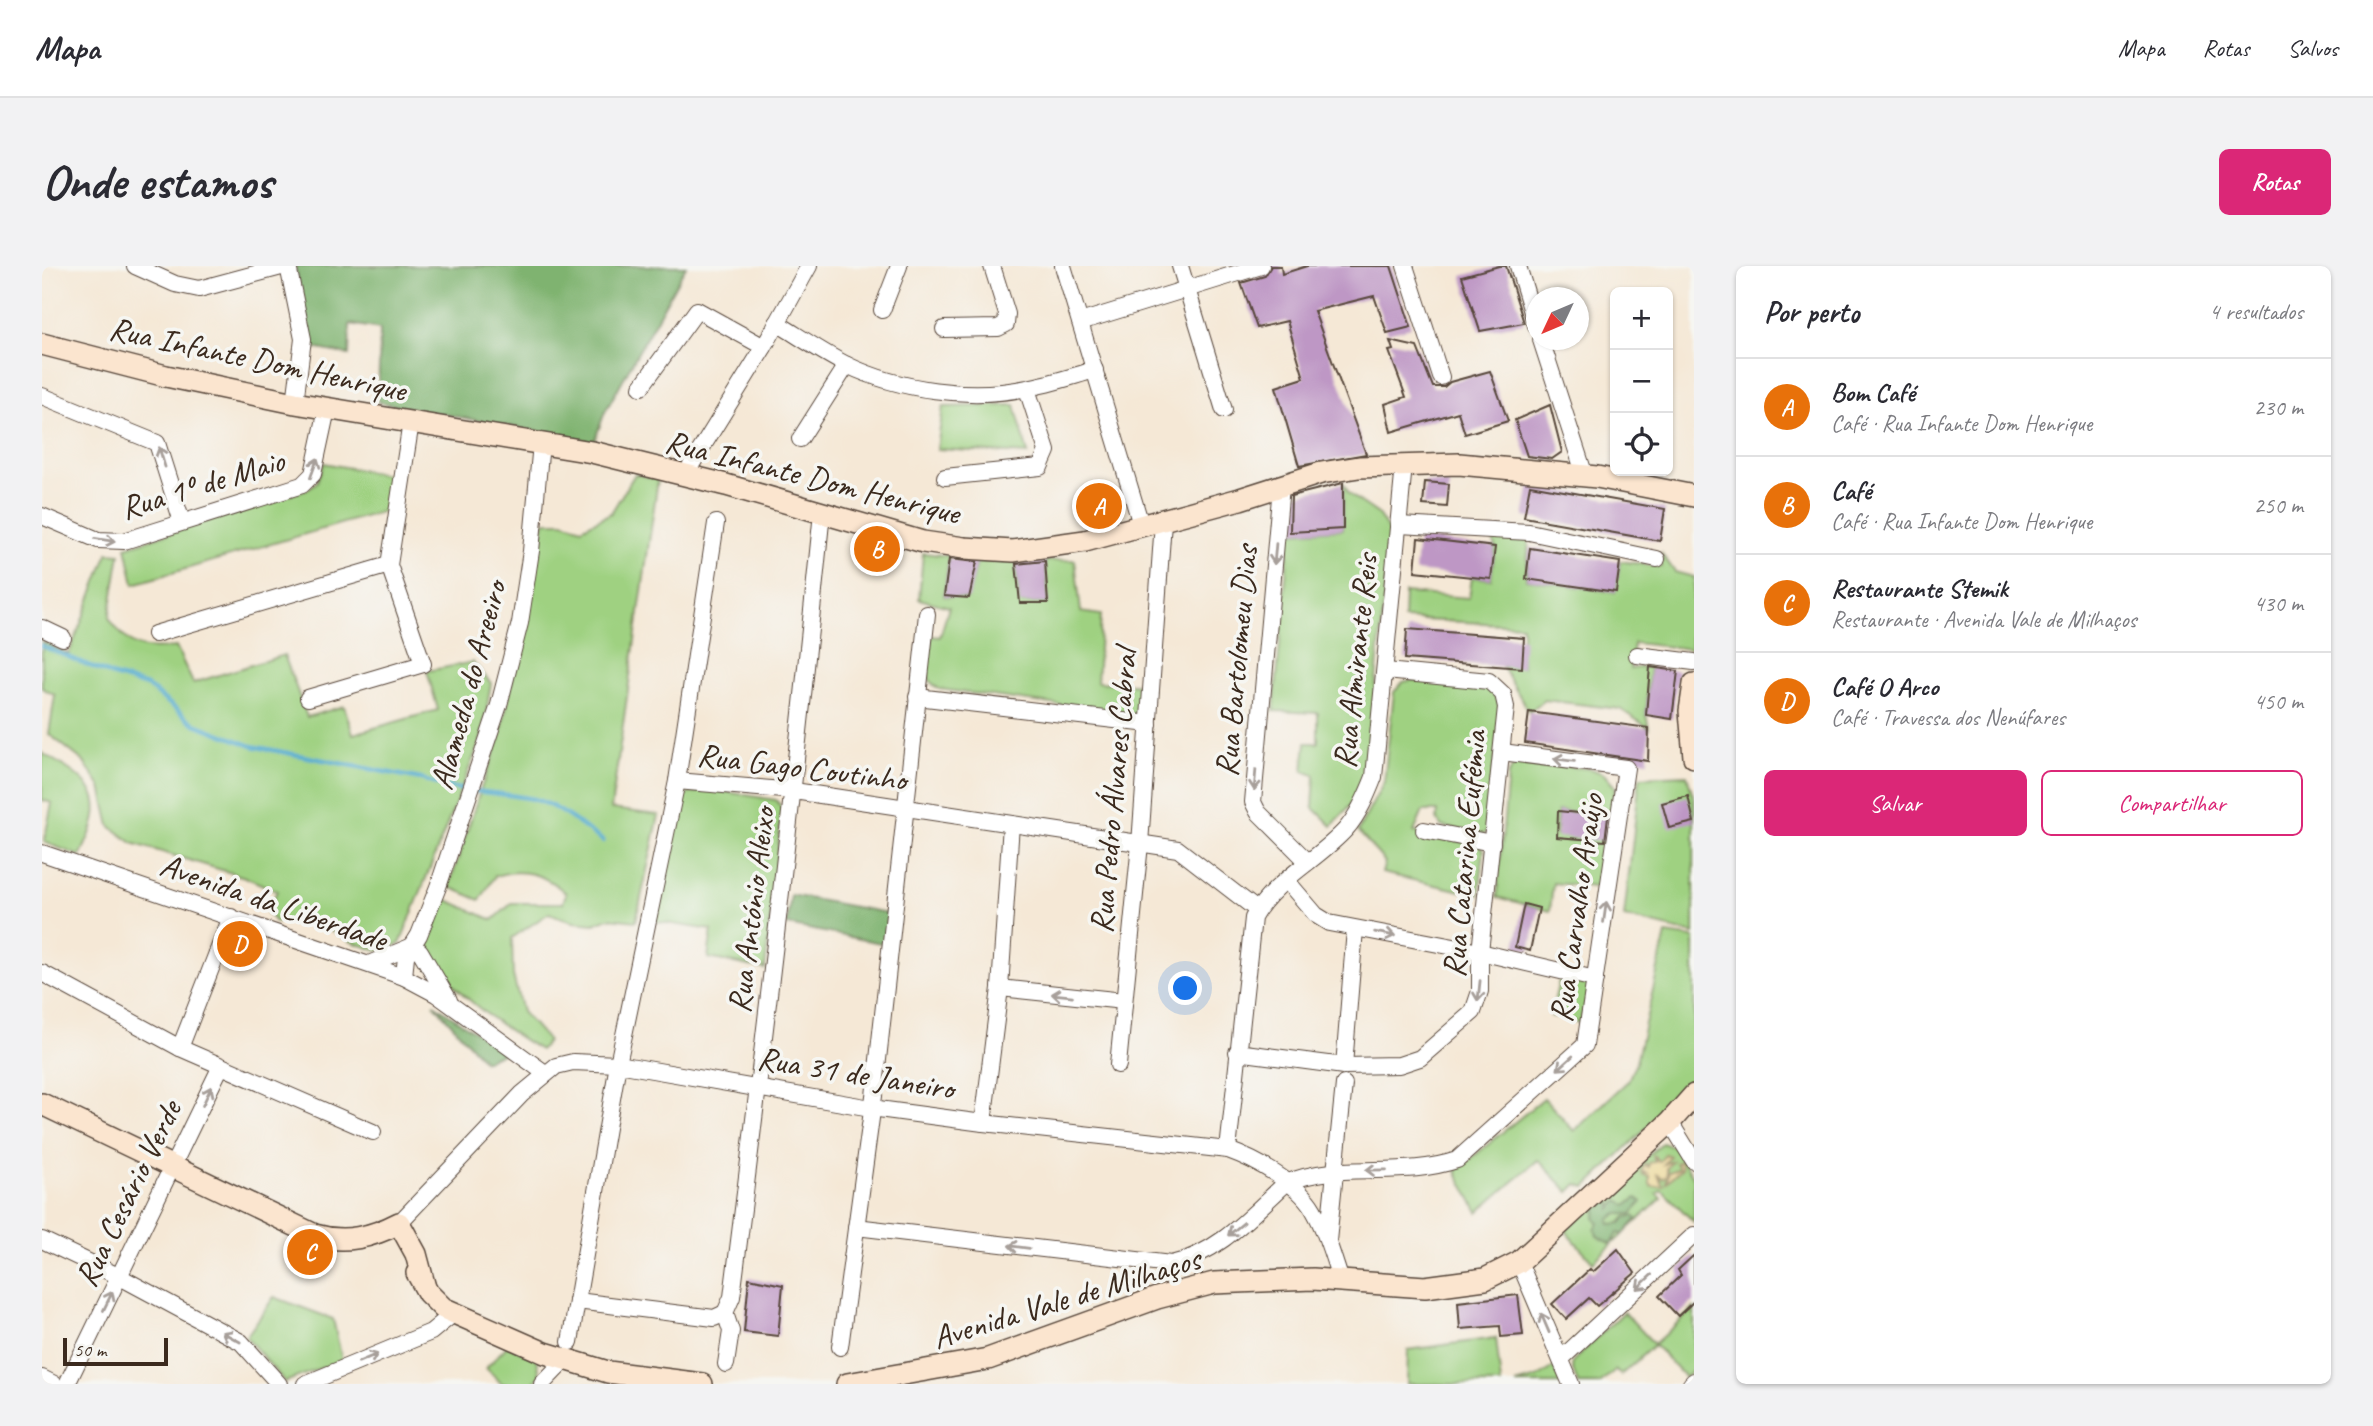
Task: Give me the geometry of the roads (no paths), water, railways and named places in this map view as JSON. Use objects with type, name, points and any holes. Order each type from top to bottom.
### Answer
[{"type":"street","points":[[135,266],[175,284],[199,289],[286,266],[303,339],[295,403]]},
{"type":"street","points":[[685,475],[764,347],[809,266]]},
{"type":"street","points":[[882,310],[898,266]]},
{"type":"street","points":[[944,329],[998,328],[1006,324],[1007,314],[992,266]]},
{"type":"street","points":[[1063,266],[1142,528]]},
{"type":"street","points":[[1180,266],[1224,410]]},
{"type":"street","points":[[1080,322],[1261,266]]},
{"type":"street","points":[[1405,266],[1441,377]]},
{"type":"street","points":[[1518,266],[1526,292]]},
{"type":"street","points":[[641,387],[697,310],[764,347]]},
{"type":"street","points":[[777,323],[847,365],[895,381],[930,388],[974,392],[1027,389],[1095,370]]},
{"type":"street","name":"Rua Infante Dom Henrique","points":[[42,344],[166,376],[295,403],[541,443],[685,475],[923,541],[1013,551],[1085,541],[1142,528],[1321,473],[1404,465],[1459,464],[1585,476],[1694,496]]},
{"type":"street","points":[[1544,350],[1585,476]]},
{"type":"street","points":[[800,439],[847,365]]},
{"type":"street","points":[[945,477],[1040,467],[1046,451],[1027,389]]},
{"type":"street","points":[[42,396],[157,443],[182,522]]},
{"type":"street","name":"Rua 1º de Maio","points":[[42,516],[110,542],[302,485],[309,480],[316,465],[327,409]]},
{"type":"street","points":[[308,698],[423,664],[389,565],[411,422]]},
{"type":"street","name":"Alameda do Areeiro","points":[[404,977],[404,962],[416,945],[489,739],[520,623],[531,551],[541,443]]},
{"type":"street","name":"Rua Almirante Reis","points":[[1257,909],[1346,829],[1369,791],[1378,761],[1404,465]]},
{"type":"street","name":"Rua Bartolomeu Dias","points":[[1281,486],[1253,802],[1258,812],[1308,862]]},
{"type":"street","name":"Rua António Aleixo","points":[[726,1364],[731,1331],[725,1313],[732,1297],[794,791],[822,512]]},
{"type":"street","name":"Rua Pedro Álvares Cabral","points":[[1118,1065],[1140,844],[1163,522]]},
{"type":"street","points":[[677,781],[716,523]]},
{"type":"street","points":[[1399,525],[1529,533],[1657,559]]},
{"type":"street","points":[[155,634],[389,565]]},
{"type":"street","points":[[840,1348],[871,1108],[927,614]]},
{"type":"street","points":[[42,628],[63,638]]},
{"type":"street","points":[[1637,655],[1694,662]]},
{"type":"street","name":"Rua Catarina Eufémia","points":[[1237,1052],[1344,1066],[1399,1065],[1420,1058],[1473,1012],[1480,991],[1480,951],[1506,707],[1503,694],[1489,681],[1386,671]]},
{"type":"street","points":[[1694,684],[1690,711],[1694,757]]},
{"type":"street","points":[[918,698],[1149,724]]},
{"type":"street","name":"Rua Carvalho Araújo","points":[[1286,1183],[1336,1171],[1431,1169],[1457,1160],[1585,1045],[1626,768],[1502,752]]},
{"type":"street","name":"Rua Gago Coutinho","points":[[567,1351],[618,1064],[677,781],[794,791],[1182,851],[1257,909]]},
{"type":"street","points":[[983,1123],[1000,988],[1011,824]]},
{"type":"street","points":[[1424,830],[1492,843]]},
{"type":"street","name":"Avenida da Liberdade","points":[[42,853],[404,977],[452,1005],[545,1073]]},
{"type":"street","points":[[1287,881],[1322,919],[1355,929],[1480,951],[1595,979]]},
{"type":"street","points":[[1228,1150],[1250,929],[1257,909]]},
{"type":"street","points":[[180,1048],[231,917]]},
{"type":"street","points":[[1344,1066],[1355,929]]},
{"type":"street","points":[[369,964],[416,945],[452,1005]]},
{"type":"street","points":[[42,973],[180,1048],[373,1132]]},
{"type":"street","points":[[1000,988],[1124,1001]]},
{"type":"street","name":"Rua 31 de Janeiro","points":[[391,1227],[545,1073],[573,1062],[618,1064],[758,1086],[871,1108],[1228,1150],[1251,1160],[1286,1183],[1312,1207],[1341,1281]]},
{"type":"street","name":"Rua Cesário Verde","points":[[66,1384],[174,1168],[221,1066]]},
{"type":"street","name":"Rua 31 de Janeiro","points":[[1327,1243],[1344,1084]]},
{"type":"street","name":"Avenida Vale de Milhaços","points":[[847,1384],[988,1359],[1192,1288],[1255,1279],[1341,1281],[1404,1287],[1446,1285],[1485,1279],[1519,1262],[1670,1122],[1694,1095]]},
{"type":"street","points":[[42,1104],[315,1235],[355,1239],[391,1227],[399,1246],[435,1301],[454,1313],[567,1351],[619,1374],[702,1384]]},
{"type":"street","points":[[1670,1122],[1694,1161]]},
{"type":"street","points":[[856,1227],[1171,1264],[1200,1255],[1214,1246],[1286,1183]]},
{"type":"street","points":[[1561,1359],[1694,1235]]},
{"type":"street","points":[[42,1240],[120,1277],[241,1342],[279,1384]]},
{"type":"street","points":[[1519,1262],[1571,1384]]},
{"type":"street","points":[[578,1301],[714,1318],[725,1313]]},
{"type":"street","points":[[305,1384],[431,1332],[454,1313]]},
{"type":"street","points":[[542,1384],[567,1351]]},
{"type":"street","points":[[42,1378],[54,1384]]},
{"type":"waterway","points":[[42,646],[114,676],[147,686],[195,724],[252,746],[421,779],[449,787],[533,799],[561,811],[603,841]]},
{"type":"place","name":"Bom Café","points":[[1099,506]]},
{"type":"place","name":"Café","points":[[877,549]]},
{"type":"place","name":"Café O Arco","points":[[240,944]]},
{"type":"place","name":"Restaurante Stemik","points":[[310,1252]]}]
